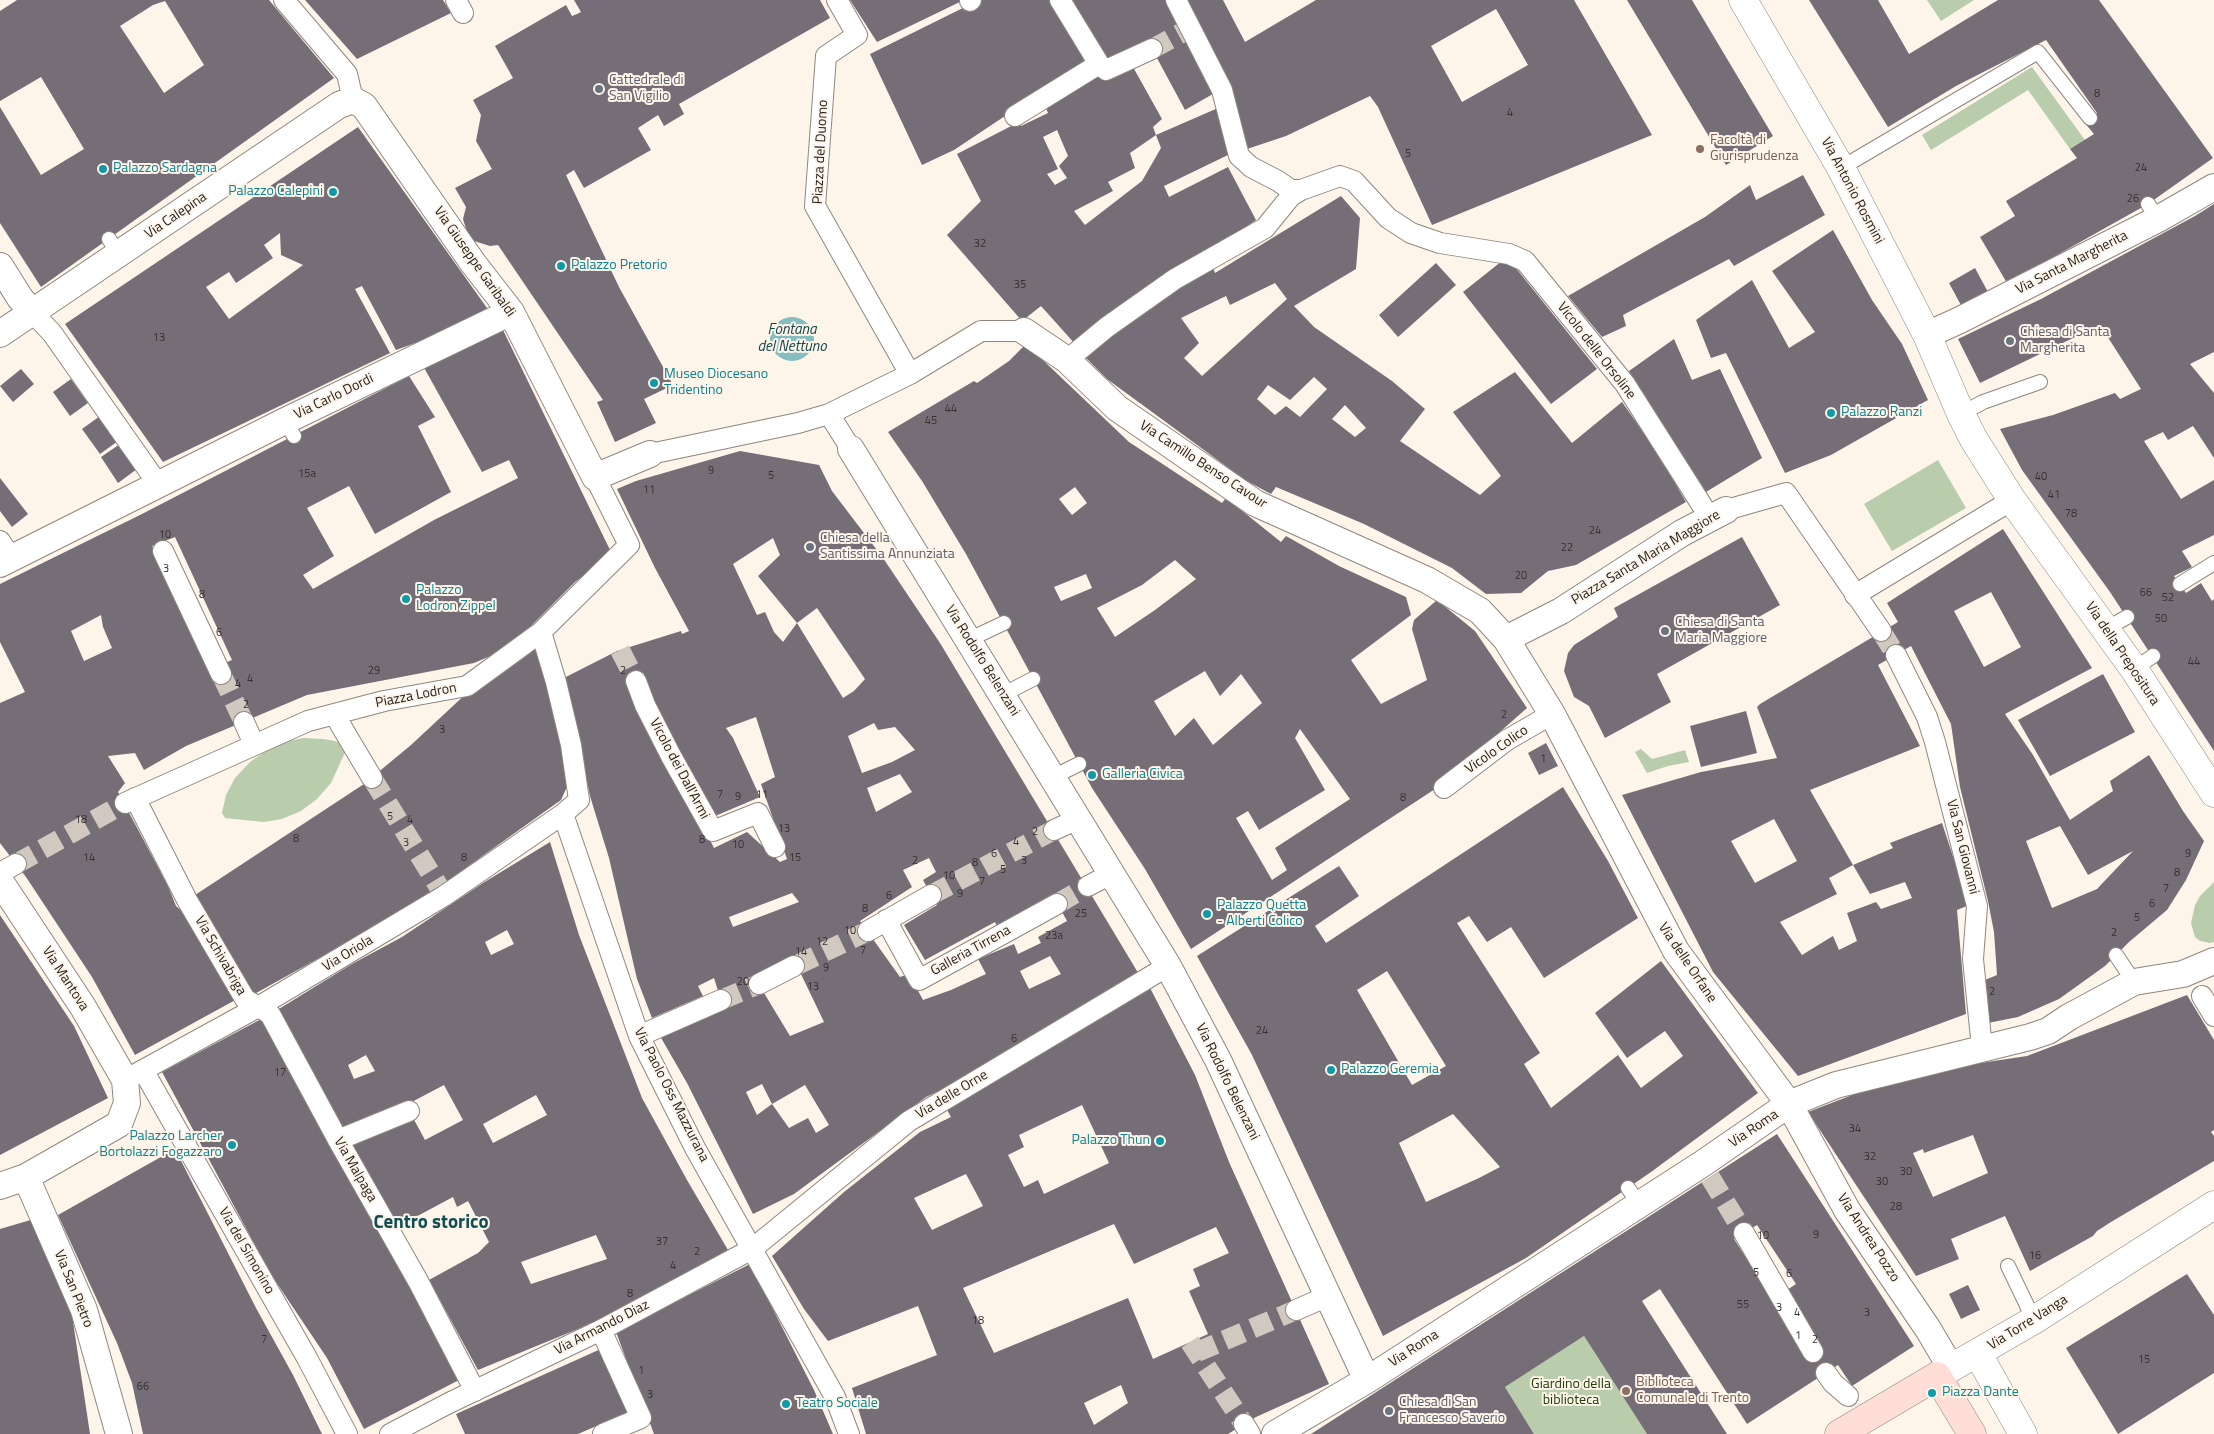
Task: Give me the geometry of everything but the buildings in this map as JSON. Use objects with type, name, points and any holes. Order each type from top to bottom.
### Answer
[{"type":"main road","name":"Via Torre Vanga","points":[[1840,1434],[1944,1372]]},
{"type":"main road","points":[[1944,1372],[1972,1434]]},
{"type":"street","points":[[284,0],[347,74],[353,100]]},
{"type":"street","points":[[1060,0],[1099,64],[1106,70],[1152,49]]},
{"type":"street","points":[[1176,0],[1188,29],[1222,90],[1240,156],[1251,167],[1278,180],[1291,190],[1301,190]]},
{"type":"street","name":"Via Antonio Rosmini","points":[[1744,0],[1841,168],[1927,335],[1961,414]]},
{"type":"street","name":"Piazza del Duomo","points":[[841,7],[856,35],[826,56],[815,206],[910,374]]},
{"type":"street","points":[[1015,116],[1099,64]]},
{"type":"street","name":"Via Calepina","points":[[0,334],[33,313],[114,247],[339,105],[353,100]]},
{"type":"street","name":"Via Giuseppe Garibaldi","points":[[353,100],[364,106],[473,263],[511,312],[630,545]]},
{"type":"street","name":"Vicolo delle Orsoline","points":[[1301,190],[1340,176],[1354,181],[1388,218],[1411,232],[1440,244],[1509,254],[1524,261],[1625,384],[1718,514]]},
{"type":"street","name":"Via Santa Margherita","points":[[1927,335],[1960,320],[2153,211],[2214,187]]},
{"type":"street","points":[[1067,360],[1107,327],[1175,279],[1265,228],[1291,196],[1301,190]]},
{"type":"street","points":[[0,266],[22,300],[52,333],[158,484]]},
{"type":"street","name":"Via Carlo Dordi","points":[[4,554],[158,484],[290,428],[511,312]]},
{"type":"street","points":[[595,478],[650,454],[798,423],[829,414],[910,374],[981,331],[1024,331]]},
{"type":"street","name":"Via Camillo Benso Cavour","points":[[1024,331],[1067,360],[1117,408],[1255,503],[1427,580],[1480,610],[1506,639]]},
{"type":"street","points":[[829,414],[851,449]]},
{"type":"street","points":[[1881,631],[1855,595],[2019,509],[1961,414]]},
{"type":"street","name":"Via Rodolfo Belenzani","points":[[851,449],[1168,966],[1218,1060],[1367,1380]]},
{"type":"street","name":"Piazza Santa Maria Maggiore","points":[[1506,639],[1561,611],[1682,534],[1718,514],[1786,493],[1855,595]]},
{"type":"street","name":"Via della Prepositura","points":[[2019,509],[2116,623],[2143,663],[2214,793]]},
{"type":"street","name":"Piazza Lodron","points":[[187,900],[130,800],[308,721],[384,701],[467,686],[541,632],[630,545]]},
{"type":"street","points":[[164,551],[221,674]]},
{"type":"street","points":[[541,632],[556,682],[571,745],[579,800],[563,814]]},
{"type":"street","points":[[1506,639],[1552,714]]},
{"type":"street","name":"Via San Giovanni","points":[[1896,654],[1927,717],[1978,906],[1973,959],[1982,1048]]},
{"type":"street","name":"Vicolo dei Dall'Armi","points":[[636,681],[667,748],[713,831],[758,813],[775,847]]},
{"type":"street","points":[[334,714],[372,778]]},
{"type":"street","name":"Via delle Orfane","points":[[1552,714],[1676,951],[1789,1104]]},
{"type":"street","name":"Vicolo Colico","points":[[1444,788],[1507,740],[1552,714]]},
{"type":"street","points":[[244,722],[254,744]]},
{"type":"street","name":"Via Oriola","points":[[134,1075],[258,1007],[563,814]]},
{"type":"street","name":"Via Paolo Oss Mazzurana","points":[[563,814],[639,1036],[695,1148],[835,1396],[849,1434]]},
{"type":"street","name":"Via Mantova","points":[[8,871],[83,1007],[134,1075]]},
{"type":"street","points":[[1088,886],[1112,874]]},
{"type":"street","points":[[868,931],[931,895]]},
{"type":"street","name":"Via Schivabriga","points":[[187,900],[244,999],[258,1007]]},
{"type":"street","name":"Galleria Tirrena","points":[[886,920],[919,980],[1057,904]]},
{"type":"street","name":"Via Roma","points":[[1275,1434],[1367,1380],[1634,1196],[1702,1164],[1789,1104],[1836,1085],[2048,1031],[2069,1017],[2134,982],[2183,974],[2214,961]]},
{"type":"street","points":[[759,984],[794,966]]},
{"type":"street","name":"Via delle Orne","points":[[752,1248],[909,1121],[1168,966]]},
{"type":"street","points":[[2202,996],[2214,1016]]},
{"type":"street","points":[[639,1036],[721,1000]]},
{"type":"street","name":"Via Malpaga","points":[[258,1007],[270,1014],[338,1140],[418,1281],[474,1391]]},
{"type":"street","points":[[0,1186],[26,1177],[118,1124],[127,1103],[134,1075]]},
{"type":"street","name":"Via del Simonino","points":[[134,1075],[307,1358],[347,1434]]},
{"type":"street","name":"Via Andrea Pozzo","points":[[1789,1104],[1848,1210],[1928,1328],[1944,1372]]},
{"type":"street","points":[[338,1140],[409,1111]]},
{"type":"street","name":"Via San Pietro","points":[[26,1177],[84,1310],[119,1434]]},
{"type":"street","name":"Via Torre Vanga","points":[[1944,1372],[2034,1320],[2214,1205]]},
{"type":"street","points":[[1744,1233],[1813,1352]]},
{"type":"street","name":"Via Armando Diaz","points":[[390,1434],[449,1403],[601,1330],[752,1248]]},
{"type":"street","points":[[1296,1310],[1328,1296]]},
{"type":"street","points":[[601,1330],[641,1418],[603,1434]]},
{"type":"street","points":[[1978,1354],[2023,1434]]},
{"type":"street","points":[[1826,1373],[1833,1383],[1848,1396]]},
{"type":"lane","points":[[1841,168],[2038,52],[2090,118]]},
{"type":"lane","points":[[1961,414],[1983,402],[2040,382]]},
{"type":"lane","points":[[2180,584],[2214,563]]},
{"type":"lane","points":[[968,640],[1004,623]]},
{"type":"lane","points":[[1002,695],[1033,679]]},
{"type":"lane","points":[[1053,776],[1079,764]]},
{"type":"lane","points":[[2116,955],[2134,982]]},
{"type":"lane","points":[[2008,1266],[2034,1320]]},
{"type":"green space","points":[[1927,0],[1974,0],[1941,21]]},
{"type":"green space","points":[[2032,67],[2085,140],[2070,149],[2028,90],[1931,150],[1922,135]]},
{"type":"green space","points":[[1938,460],[1966,508],[1892,551],[1864,504]]},
{"type":"green space","points":[[303,738],[345,743],[347,748],[331,783],[317,799],[301,811],[282,819],[264,822],[225,818],[222,813],[226,795],[235,778],[250,762],[284,742]]},
{"type":"green space","points":[[1641,749],[1652,759],[1685,750],[1689,762],[1647,773],[1635,752]]},
{"type":"green space","points":[[2214,882],[2214,942],[2210,943],[2200,941],[2195,937],[2191,923],[2195,905],[2200,896]]},
{"type":"green space","name":"Giardino della biblioteca","points":[[1584,1336],[1647,1434],[1534,1434],[1505,1387]]},
{"type":"water","name":"Fontana del Nettuno","points":[[788,317],[796,317],[808,323],[814,339],[808,355],[796,361],[788,361],[776,355],[770,343],[770,335],[776,323]]},
{"type":"tunnel","points":[[1152,49],[1185,31]]},
{"type":"tunnel","points":[[1881,631],[1896,655]]},
{"type":"tunnel","points":[[620,650],[636,681]]},
{"type":"tunnel","points":[[221,674],[244,722]]},
{"type":"tunnel","points":[[372,778],[439,887]]},
{"type":"tunnel","points":[[16,864],[125,803]]},
{"type":"tunnel","points":[[931,895],[1054,830]]},
{"type":"tunnel","points":[[1057,904],[1088,886]]},
{"type":"tunnel","points":[[797,965],[868,931]]},
{"type":"tunnel","points":[[721,1000],[759,984]]},
{"type":"tunnel","points":[[1710,1177],[1744,1233]]},
{"type":"tunnel","points":[[1197,1352],[1296,1310]]},
{"type":"tunnel","points":[[1190,1342],[1244,1424]]},
{"type":"place","name":"Cattedrale di San Vigilio","points":[[599,89]]},
{"type":"place","name":"Facoltà di Giurisprudenza","points":[[1700,149]]},
{"type":"place","name":"Palazzo Sardagna","points":[[103,169]]},
{"type":"place","name":"Palazzo Calepini","points":[[333,192]]},
{"type":"place","name":"Palazzo Pretorio","points":[[561,266]]},
{"type":"place","name":"Chiesa di Santa Margherita","points":[[2010,341]]},
{"type":"place","name":"Museo Diocesano Tridentino","points":[[654,383]]},
{"type":"place","name":"Palazzo Ranzi","points":[[1831,413]]},
{"type":"place","name":"Chiesa della Santissima Annunziata","points":[[810,547]]},
{"type":"place","name":"Palazzo Lodron Zippel","points":[[406,599]]},
{"type":"place","name":"Chiesa di Santa Maria Maggiore","points":[[1665,631]]},
{"type":"place","name":"Galleria Civica","points":[[1092,775]]},
{"type":"place","name":"Palazzo Quetta - Alberti Colico","points":[[1207,914]]},
{"type":"place","name":"Palazzo Geremia","points":[[1331,1070]]},
{"type":"place","name":"Palazzo Thun","points":[[1160,1141]]},
{"type":"place","name":"Palazzo Larcher Bortolazzi Fogazzaro","points":[[232,1145]]},
{"type":"place","name":"Biblioteca Comunale di Trento","points":[[1626,1391]]},
{"type":"place","name":"Piazza Dante","points":[[1932,1393]]},
{"type":"place","name":"Teatro Sociale","points":[[786,1404]]},
{"type":"place","name":"Chiesa di San Francesco Saverio","points":[[1389,1411]]},
{"type":"district","name":"Centro storico","points":[[431,1223]]}]
